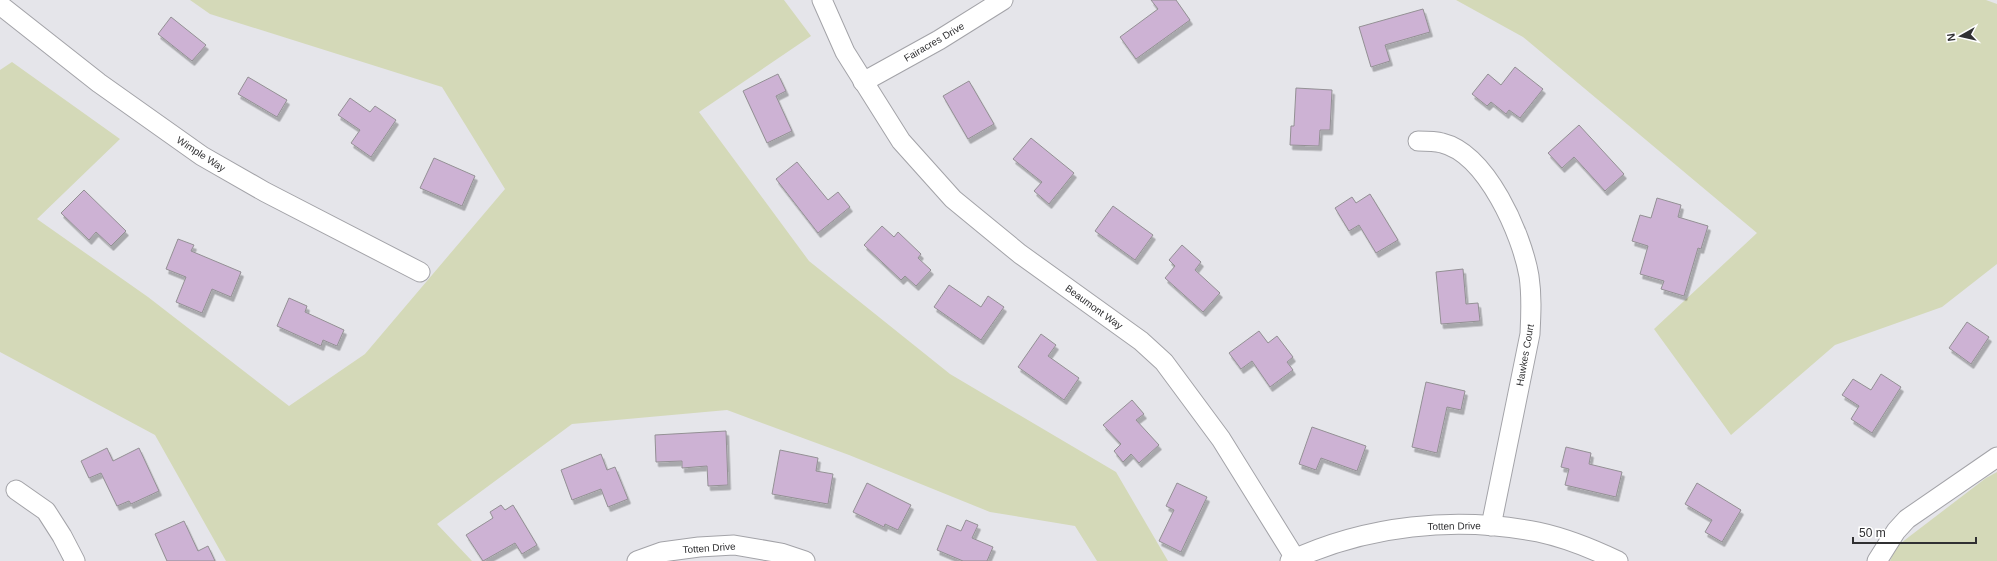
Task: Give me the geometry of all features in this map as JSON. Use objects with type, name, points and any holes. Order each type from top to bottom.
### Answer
[{"type":"street","name":"Beaumont Way","points":[[822,0],[845,52],[901,141],[953,199],[1020,254],[1141,341],[1164,362],[1221,439],[1292,560]]},
{"type":"street","name":"Fairacres Drive","points":[[863,82],[939,40],[1003,0]]},
{"type":"street","name":"Wimple Way","points":[[0,5],[99,83],[202,156],[265,192],[420,272]]},
{"type":"street","name":"Hawkes Court","points":[[1418,141],[1443,143],[1459,151],[1479,168],[1495,190],[1510,217],[1521,242],[1529,275],[1532,303],[1530,334],[1491,526]]},
{"type":"street","points":[[1877,561],[1896,531],[1907,519],[1997,458]]},
{"type":"street","points":[[16,490],[46,511],[62,536],[75,561]]},
{"type":"street","name":"Totten Drive","points":[[1292,560],[1352,538],[1394,529],[1450,524],[1491,526],[1540,532],[1588,547],[1618,561]]},
{"type":"street","name":"Totten Drive","points":[[637,561],[662,552],[699,547],[734,545],[781,553],[805,561]]},
{"type":"green space","points":[[190,0],[784,0],[811,36],[699,112],[809,261],[950,374],[1116,472],[1168,561],[1097,561],[1075,526],[990,512],[849,455],[727,410],[572,424],[437,524],[472,561],[226,561],[155,435],[0,352],[0,70],[12,62],[120,139],[37,219],[148,297],[289,406],[365,354],[505,189],[442,87],[210,14]]},
{"type":"green space","points":[[1456,0],[1986,0],[1997,4],[1997,264],[1942,307],[1835,345],[1731,435],[1654,329],[1757,233],[1523,37]]},
{"type":"green space","points":[[1997,472],[1997,561],[1890,561],[1897,546],[1986,478]]},
{"type":"building","points":[[1151,0],[1176,0],[1190,20],[1136,59],[1120,37],[1158,9]]},
{"type":"building","points":[[1423,9],[1430,32],[1385,45],[1390,61],[1371,67],[1359,27]]},
{"type":"building","points":[[171,17],[206,45],[192,61],[158,34]]},
{"type":"building","points":[[1515,67],[1543,89],[1520,118],[1509,110],[1506,114],[1491,102],[1487,106],[1472,94],[1488,74],[1501,85]]},
{"type":"building","points":[[778,74],[786,91],[776,96],[792,131],[767,143],[743,91]]},
{"type":"building","points":[[248,77],[287,100],[277,117],[238,94]]},
{"type":"building","points":[[969,81],[994,124],[968,139],[943,96]]},
{"type":"building","points":[[1296,88],[1332,90],[1330,130],[1320,130],[1319,146],[1290,145],[1291,126],[1294,126]]},
{"type":"building","points":[[350,98],[370,112],[375,106],[396,120],[371,157],[351,143],[360,130],[338,115]]},
{"type":"building","points":[[1579,125],[1624,174],[1605,191],[1574,157],[1562,168],[1548,153]]},
{"type":"building","points":[[1031,138],[1074,173],[1049,204],[1034,191],[1042,182],[1013,159]]},
{"type":"building","points":[[434,158],[475,176],[462,206],[420,188]]},
{"type":"building","points":[[797,162],[828,200],[838,192],[850,207],[818,233],[776,179]]},
{"type":"building","points":[[84,190],[126,231],[111,246],[96,232],[89,240],[61,213]]},
{"type":"building","points":[[1370,194],[1398,240],[1376,253],[1359,225],[1349,231],[1335,208],[1352,197],[1356,203]]},
{"type":"building","points":[[1657,198],[1681,205],[1678,217],[1708,226],[1701,249],[1698,248],[1684,296],[1661,289],[1664,281],[1640,274],[1648,246],[1632,241],[1640,215],[1651,218]]},
{"type":"building","points":[[1113,206],[1153,235],[1135,260],[1095,231]]},
{"type":"building","points":[[882,226],[894,237],[898,232],[921,254],[918,258],[931,270],[916,286],[905,276],[901,280],[864,245]]},
{"type":"building","points":[[178,239],[194,245],[191,251],[241,272],[231,297],[212,289],[202,313],[176,302],[186,277],[166,269]]},
{"type":"building","points":[[1182,245],[1201,262],[1195,270],[1220,293],[1203,312],[1165,278],[1175,266],[1169,260]]},
{"type":"building","points":[[1463,269],[1466,304],[1478,303],[1480,321],[1441,324],[1436,272]]},
{"type":"building","points":[[949,285],[981,307],[988,296],[1004,307],[981,340],[934,307]]},
{"type":"building","points":[[289,298],[307,306],[305,312],[344,330],[337,346],[323,340],[321,346],[277,326]]},
{"type":"building","points":[[1967,322],[1989,337],[1971,364],[1949,348]]},
{"type":"building","points":[[1259,331],[1268,343],[1277,336],[1293,357],[1287,362],[1293,370],[1270,387],[1252,361],[1241,369],[1229,353]]},
{"type":"building","points":[[1041,334],[1056,345],[1048,356],[1079,378],[1064,400],[1018,367]]},
{"type":"building","points":[[1881,374],[1901,387],[1872,433],[1851,419],[1859,406],[1842,395],[1853,379],[1871,390]]},
{"type":"building","points":[[1426,382],[1465,391],[1461,410],[1447,407],[1437,453],[1412,447]]},
{"type":"building","points":[[1132,400],[1144,414],[1136,420],[1159,445],[1139,463],[1131,454],[1123,462],[1114,451],[1121,444],[1103,425]]},
{"type":"building","points":[[1312,427],[1366,446],[1357,471],[1321,458],[1316,470],[1299,464]]},
{"type":"building","points":[[726,431],[728,485],[708,486],[707,466],[682,468],[682,461],[656,462],[655,435]]},
{"type":"building","points":[[1566,447],[1591,453],[1589,464],[1622,472],[1616,497],[1565,485],[1569,469],[1561,467]]},
{"type":"building","points":[[107,448],[113,461],[139,448],[159,491],[131,504],[129,501],[117,506],[101,473],[89,478],[81,461]]},
{"type":"building","points":[[780,450],[818,458],[816,471],[833,474],[828,504],[772,494]]},
{"type":"building","points":[[601,454],[607,470],[615,467],[628,499],[608,507],[601,489],[572,500],[561,470]]},
{"type":"building","points":[[867,483],[911,505],[898,530],[885,524],[884,527],[853,512]]},
{"type":"building","points":[[1177,483],[1207,497],[1181,552],[1159,541],[1174,510],[1166,506]]},
{"type":"building","points":[[1697,483],[1741,510],[1722,542],[1705,532],[1712,520],[1685,504]]},
{"type":"building","points":[[501,505],[505,510],[513,505],[537,545],[522,554],[515,543],[483,561],[466,535],[493,518],[490,512]]},
{"type":"building","points":[[966,520],[978,525],[972,538],[993,547],[987,561],[963,561],[937,550],[947,525],[961,531]]},
{"type":"building","points":[[184,521],[198,551],[208,546],[215,561],[167,561],[155,534]]}]
